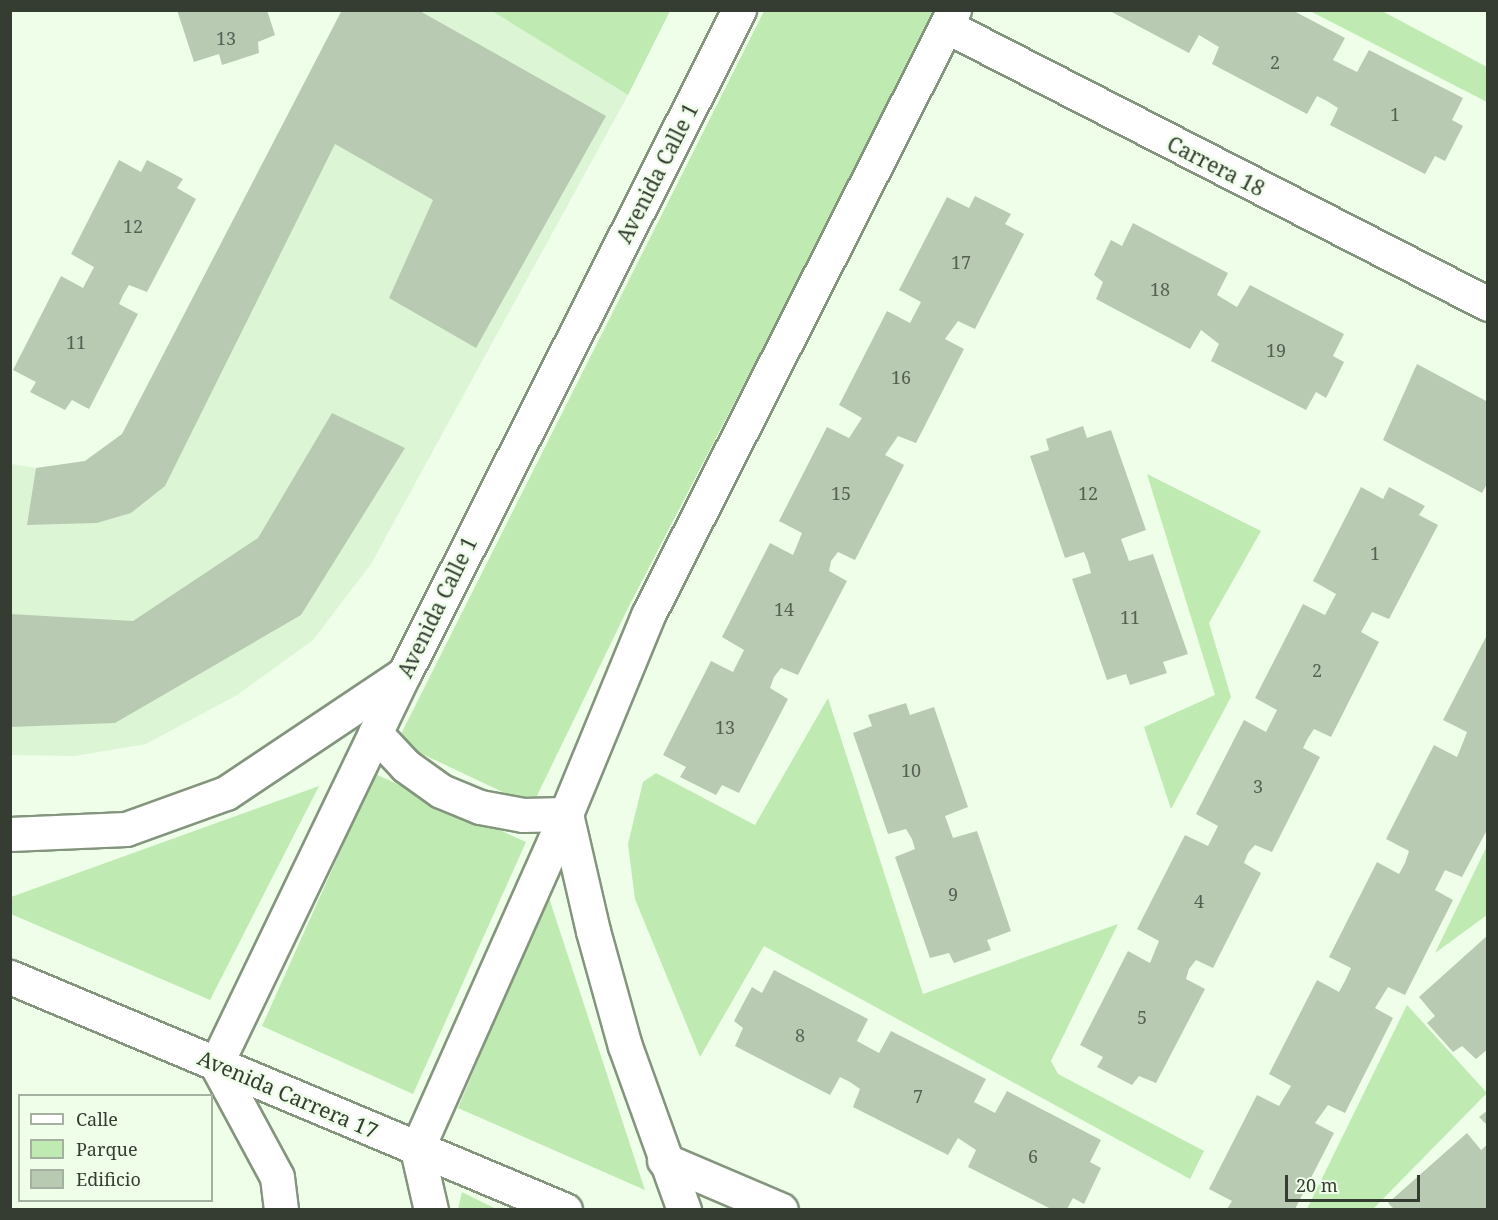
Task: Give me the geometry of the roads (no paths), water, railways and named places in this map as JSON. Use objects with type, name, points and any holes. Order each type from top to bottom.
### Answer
[{"type":"main road","name":"Avenida Calle 1","points":[[216,1064],[404,674],[739,10]]},
{"type":"main road","points":[[431,1209],[417,1149],[566,814],[648,615],[950,18]]},
{"type":"main road","name":"Carrera 18","points":[[950,18],[1488,304]]},
{"type":"main road","points":[[10,834],[126,829],[226,793],[404,674]]},
{"type":"main road","points":[[375,733],[406,766],[441,791],[480,807],[523,815],[566,814]]},
{"type":"main road","points":[[566,814],[606,977],[664,1160],[684,1209]]},
{"type":"main road","name":"Avenida Carrera 17","points":[[10,977],[565,1209]]},
{"type":"main road","points":[[216,1064],[277,1177],[281,1209]]},
{"type":"main road","points":[[664,1160],[781,1209]]}]
